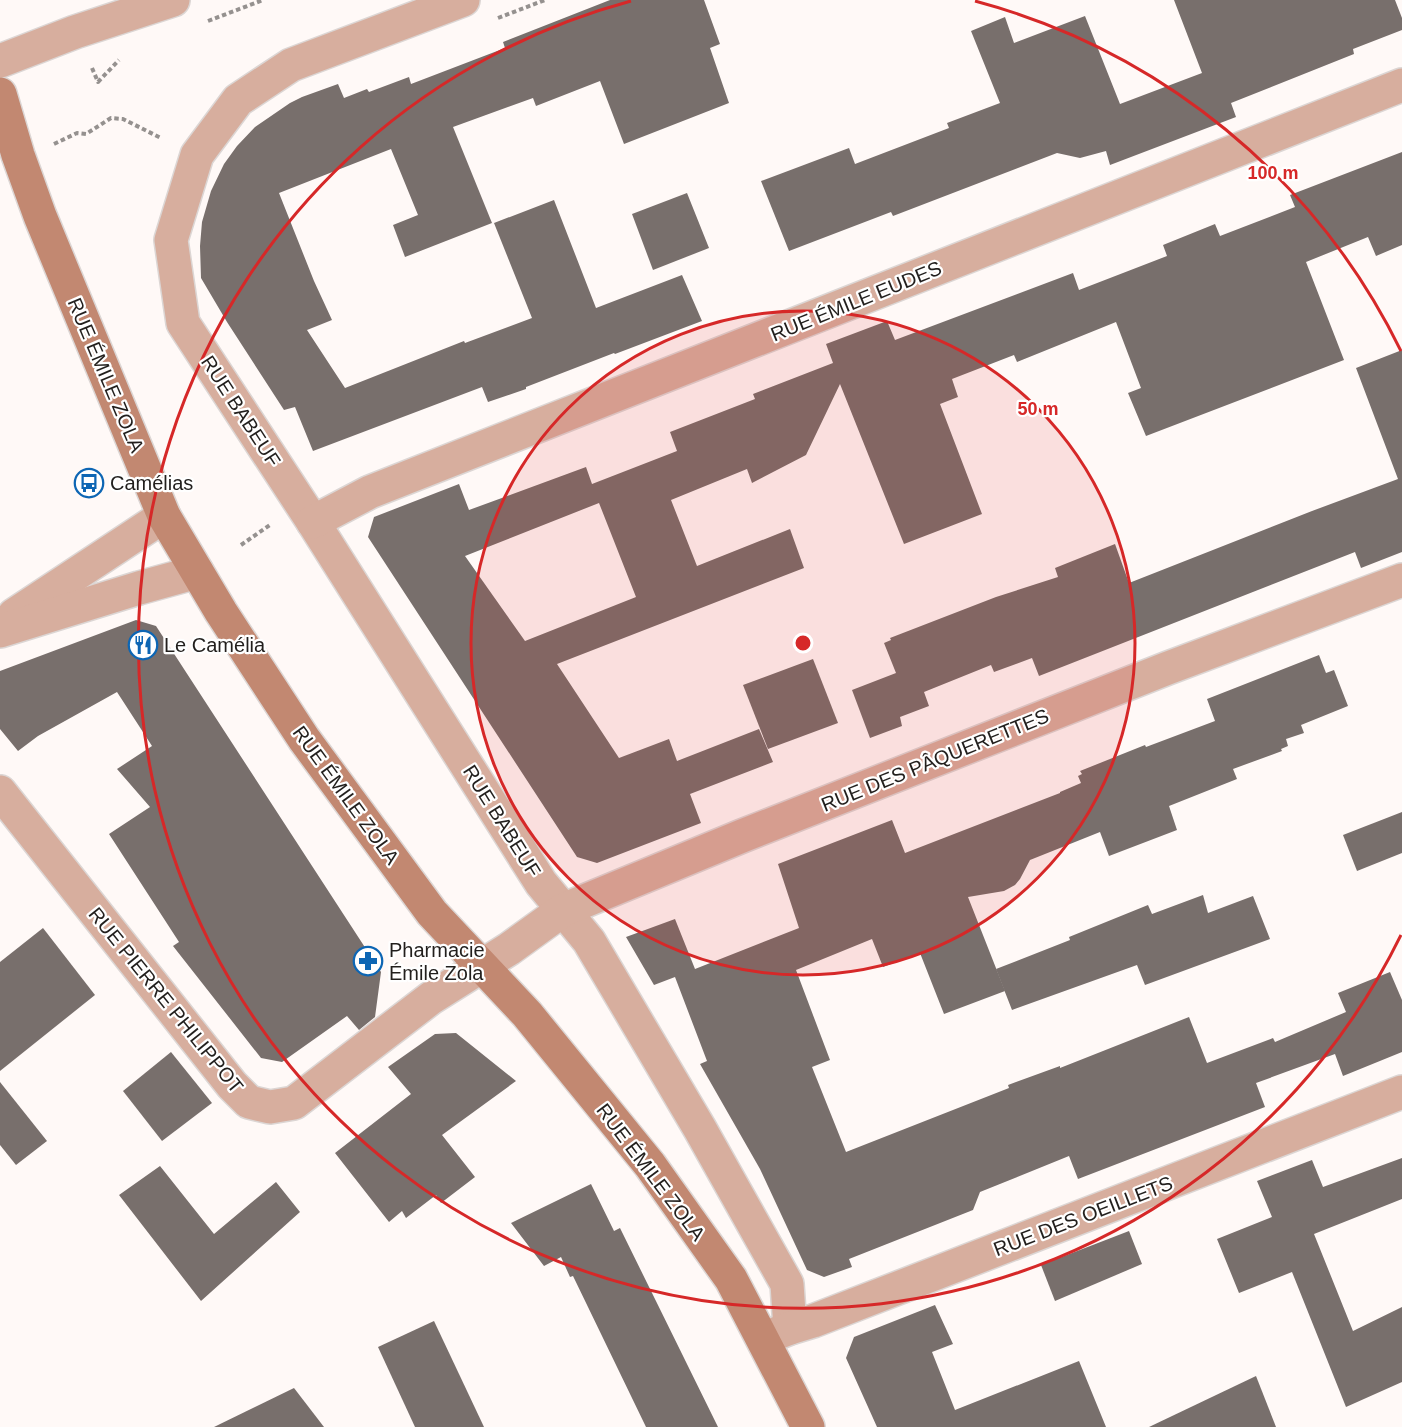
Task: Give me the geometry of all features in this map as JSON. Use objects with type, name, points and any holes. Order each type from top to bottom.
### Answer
[{"type":"main road","name":"RUE ÉMILE ZOLA","points":[[0,94],[18,155],[40,216],[164,516],[221,612],[304,739],[432,913],[527,1014],[650,1166],[731,1279],[776,1333],[808,1427]]},
{"type":"street","points":[[0,61],[75,32],[173,0]]},
{"type":"street","name":"RUE BABEUF","points":[[463,0],[291,65],[238,100],[197,154],[171,240],[183,323],[313,522],[542,883],[563,909]]},
{"type":"street","name":"RUE ÉMILE EUDES","points":[[313,522],[370,492],[1402,86]]},
{"type":"street","points":[[0,625],[164,516]]},
{"type":"street","points":[[0,631],[198,572]]},
{"type":"street","name":"RUE DES PÂQUERETTES","points":[[482,966],[563,909],[1146,677],[1402,580]]},
{"type":"street","name":"RUE PIERRE PHILIPPOT","points":[[0,792],[232,1085],[249,1102],[270,1107],[294,1103],[431,999],[482,966]]},
{"type":"street","name":"RUE ÉMILE ZOLA","points":[[563,909],[588,941],[700,1129],[786,1284],[776,1333]]},
{"type":"street","name":"RUE DES OEILLETS","points":[[776,1333],[825,1317],[1402,1092]]},
{"type":"path","points":[[491,21],[545,0]]},
{"type":"path","points":[[51,145],[77,133],[86,134],[111,118],[123,119],[153,134]]},
{"type":"path","points":[[241,545],[273,523]]},
{"type":"building","points":[[610,0],[704,0],[720,44],[710,48],[729,103],[624,144],[600,81],[536,106],[533,98],[453,127],[492,223],[405,257],[393,225],[418,215],[391,149],[279,193],[332,320],[307,330],[345,388],[464,341],[465,343],[532,318],[494,223],[554,200],[596,308],[682,275],[702,321],[488,402],[482,387],[313,451],[295,407],[284,410],[201,278],[202,222],[211,191],[224,164],[255,127],[302,97],[338,84],[344,98],[367,89],[369,92],[409,77],[411,84],[505,48],[503,42]]},
{"type":"building","points":[[1174,0],[1395,0],[1402,18],[1402,30],[1353,49],[1354,54],[1231,103],[1236,117],[1110,165],[1106,151],[1080,158],[1057,153],[893,216],[891,212],[789,251],[761,181],[849,148],[855,164],[949,128],[947,123],[1000,103],[971,31],[1005,17],[1014,43],[1085,16],[1120,104],[1202,73]]},
{"type":"building","points":[[1402,152],[1402,245],[1376,256],[1368,237],[1306,262],[1344,360],[1146,436],[1128,393],[1141,388],[1116,322],[1017,362],[1014,355],[952,379],[958,397],[940,404],[982,514],[904,544],[840,384],[806,455],[752,483],[747,469],[671,500],[697,566],[790,529],[804,568],[557,664],[619,758],[669,739],[677,761],[759,729],[773,762],[690,794],[701,823],[597,863],[577,857],[368,537],[374,517],[459,484],[469,510],[586,467],[592,484],[677,451],[670,432],[755,399],[753,394],[833,363],[826,344],[887,321],[895,340],[1073,273],[1079,290],[1167,256],[1163,245],[1215,224],[1220,236],[1295,207],[1290,195]],"holes":[[[599,503],[636,597],[525,641],[465,556]]]},
{"type":"building","points":[[687,193],[709,248],[653,270],[632,214]]},
{"type":"building","points":[[1402,350],[1402,552],[1361,568],[1355,552],[1039,676],[1032,658],[994,672],[991,665],[924,692],[929,706],[900,717],[902,726],[870,738],[852,690],[896,673],[884,643],[891,640],[890,638],[996,597],[1058,577],[1055,568],[1115,544],[1129,583],[1398,479],[1356,368]]},
{"type":"building","points":[[136,620],[156,626],[381,972],[375,1017],[359,1030],[347,1016],[282,1062],[261,1058],[173,946],[179,942],[109,834],[150,807],[117,769],[152,746],[117,692],[38,736],[18,751],[0,729],[0,671]]},
{"type":"building","points":[[1319,655],[1326,673],[1334,670],[1348,706],[1301,725],[1304,733],[1286,739],[1288,746],[1281,749],[1282,751],[1233,769],[1237,779],[1169,806],[1177,830],[1109,856],[1100,832],[1030,860],[1015,885],[1004,891],[968,897],[1005,991],[944,1014],[920,953],[883,967],[872,939],[796,970],[830,1060],[812,1067],[846,1152],[1009,1088],[1008,1085],[1060,1066],[1060,1068],[1189,1017],[1207,1063],[1273,1038],[1275,1042],[1346,1012],[1338,993],[1390,972],[1402,1000],[1402,1052],[1343,1076],[1335,1054],[1256,1083],[1265,1107],[1078,1179],[1069,1156],[980,1192],[973,1210],[849,1259],[852,1267],[824,1277],[807,1270],[760,1169],[700,1064],[707,1061],[675,977],[654,985],[626,937],[675,919],[695,969],[799,928],[778,864],[892,820],[905,853],[1060,793],[1081,783],[1078,776],[1082,774],[1080,771],[1145,745],[1146,747],[1215,721],[1207,699]]},
{"type":"building","points":[[813,659],[838,723],[768,749],[743,685]]},
{"type":"building","points":[[1402,812],[1402,853],[1357,871],[1343,835]]},
{"type":"building","points":[[1203,895],[1208,913],[1253,896],[1270,939],[1145,985],[1137,965],[1012,1010],[996,969],[1070,940],[1069,937],[1148,905],[1152,914]]},
{"type":"building","points":[[43,928],[95,995],[0,1071],[0,962]]},
{"type":"building","points":[[456,1033],[516,1081],[442,1135],[475,1177],[441,1203],[436,1195],[406,1218],[402,1211],[389,1222],[335,1153],[411,1094],[388,1067],[435,1034]]},
{"type":"building","points":[[171,1052],[212,1103],[162,1141],[123,1091]]},
{"type":"building","points":[[0,1082],[47,1141],[16,1165],[0,1145]]},
{"type":"building","points":[[1402,1158],[1402,1199],[1314,1234],[1353,1331],[1402,1307],[1402,1382],[1346,1407],[1292,1272],[1239,1293],[1217,1239],[1272,1217],[1257,1181],[1312,1160],[1323,1187]]},
{"type":"building","points":[[160,1166],[214,1234],[276,1182],[300,1212],[201,1301],[119,1195]]},
{"type":"building","points":[[591,1184],[614,1231],[620,1228],[718,1427],[646,1427],[573,1276],[570,1277],[561,1257],[544,1266],[511,1223]]},
{"type":"building","points":[[1129,1231],[1142,1264],[1055,1301],[1041,1265]]},
{"type":"building","points":[[935,1305],[953,1344],[932,1352],[955,1410],[1079,1361],[1106,1427],[877,1427],[846,1358],[854,1337]]},
{"type":"building","points":[[434,1321],[484,1427],[415,1427],[378,1347]]},
{"type":"building","points":[[1256,1376],[1276,1427],[1149,1427]]},
{"type":"building","points":[[294,1388],[324,1427],[214,1427]]},
{"type":"place","name":"Camélias","points":[[89,483]]},
{"type":"place","name":"Le Camélia","points":[[143,645]]},
{"type":"place","name":"Pharmacie Émile Zola","points":[[368,961]]}]
